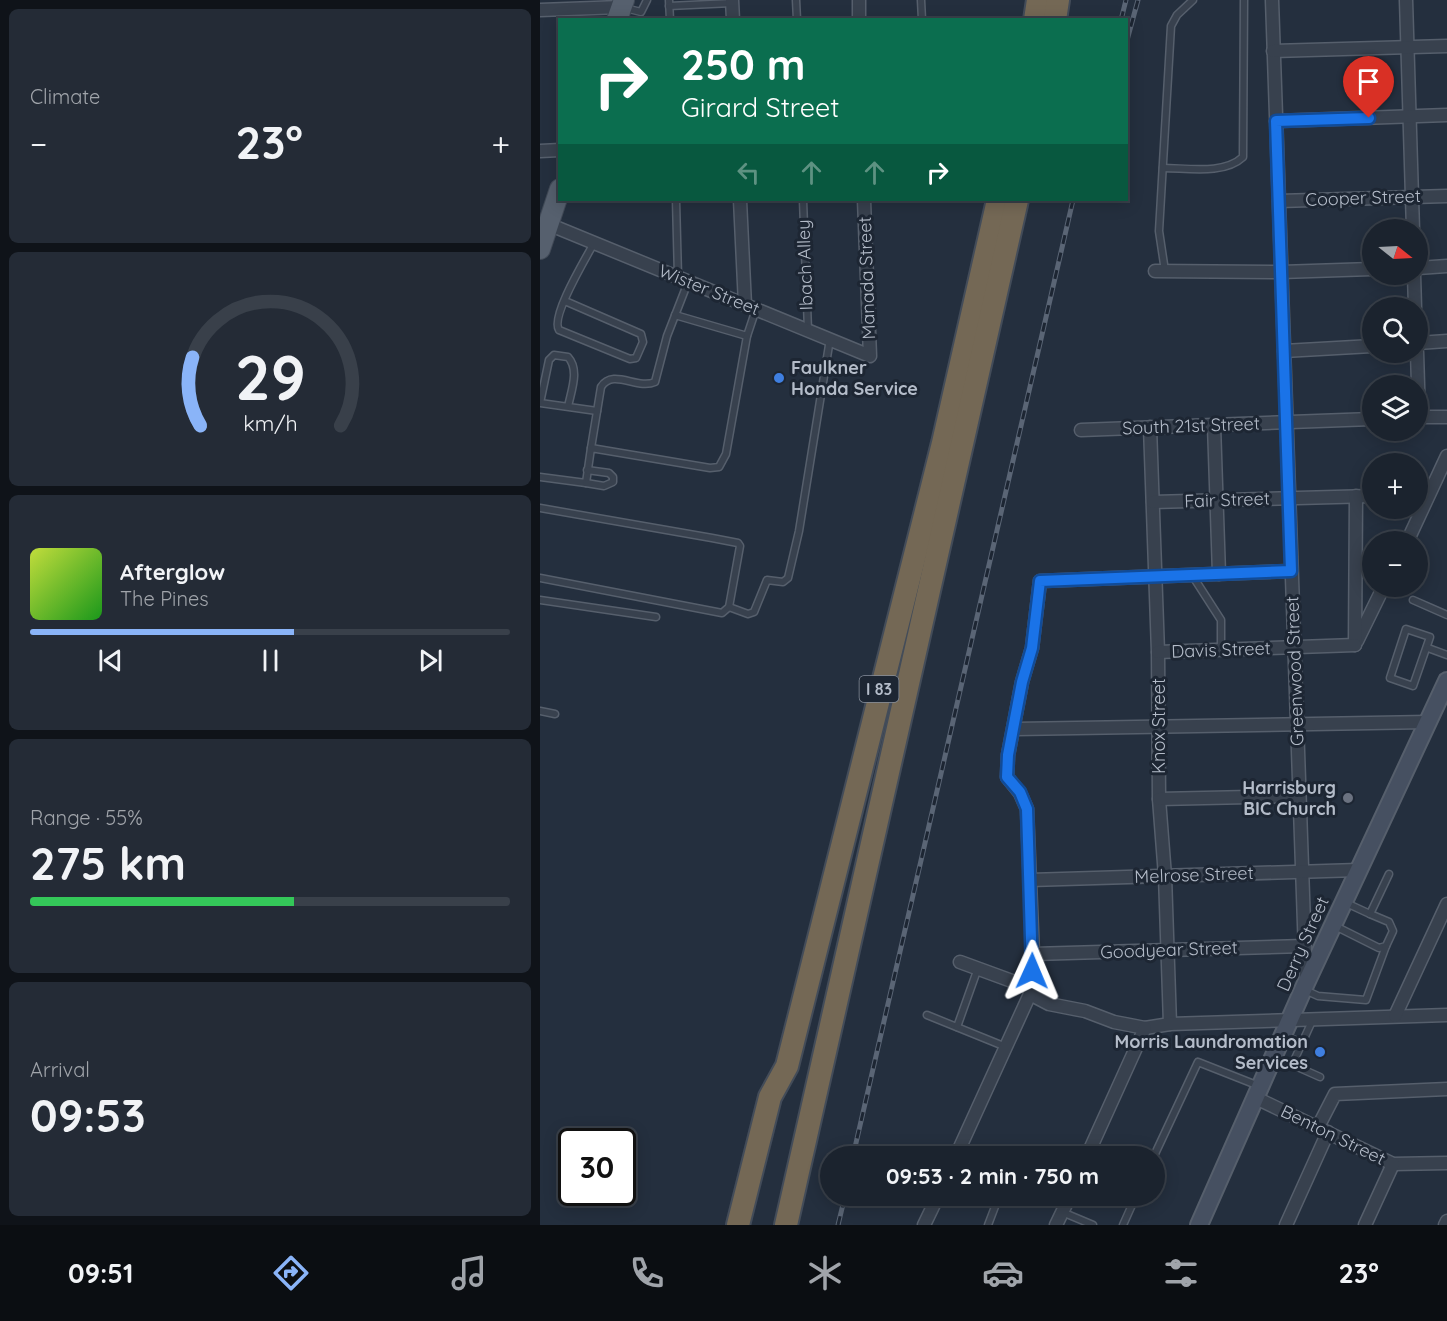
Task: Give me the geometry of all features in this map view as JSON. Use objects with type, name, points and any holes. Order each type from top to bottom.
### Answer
[{"type":"highway","points":[[1035,18],[1038,0]]},
{"type":"highway","points":[[1055,18],[1058,0]]},
{"type":"highway","name":"I 83","points":[[738,1225],[770,1097],[787,1066],[943,442],[998,201]]},
{"type":"highway","name":"I 83","points":[[786,1225],[1017,201]]},
{"type":"main road","points":[[540,249],[558,195]]},
{"type":"main road","name":"Derry Street","points":[[1199,1225],[1304,986],[1447,681]]},
{"type":"street","points":[[859,0],[859,18]]},
{"type":"street","name":"Greenwood Street","points":[[1272,0],[1304,986]]},
{"type":"street","points":[[1406,0],[1413,219]]},
{"type":"street","points":[[732,2],[733,18]]},
{"type":"street","points":[[540,10],[620,9]]},
{"type":"street","points":[[1274,51],[1447,46]]},
{"type":"street","points":[[1276,121],[1447,115]]},
{"type":"street","points":[[540,151],[558,150]]},
{"type":"street","name":"Cooper Street","points":[[1279,201],[1447,196]]},
{"type":"street","points":[[740,201],[750,307]]},
{"type":"street","name":"Manada Street","points":[[864,201],[870,356]]},
{"type":"street","name":"Wister Street","points":[[548,224],[870,356]]},
{"type":"street","points":[[1428,267],[1447,266]]},
{"type":"street","points":[[1160,271],[1281,272],[1362,269]]},
{"type":"street","points":[[1428,342],[1447,341]]},
{"type":"street","points":[[1284,351],[1362,347]]},
{"type":"street","points":[[1428,417],[1447,417]]},
{"type":"street","name":"South 21st Street","points":[[1081,430],[1362,419]]},
{"type":"street","points":[[1214,425],[1219,574]]},
{"type":"street","name":"Knox Street","points":[[1150,427],[1158,652],[1159,799],[1165,876],[1170,1024]]},
{"type":"street","points":[[1428,487],[1447,456]]},
{"type":"street","points":[[1355,645],[1356,496]]},
{"type":"street","name":"Fair Street","points":[[1153,502],[1362,496]]},
{"type":"street","points":[[961,1146],[1031,991],[1034,954],[1027,809],[1020,792],[1007,777],[1008,755],[1022,682],[1032,648],[1040,581],[1291,571]]},
{"type":"street","points":[[1355,645],[1379,597]]},
{"type":"street","name":"Davis Street","points":[[1158,652],[1355,645]]},
{"type":"street","points":[[1014,729],[1428,722]]},
{"type":"street","points":[[1159,799],[1299,796]]},
{"type":"street","name":"Melrose Street","points":[[1030,880],[1358,870]]},
{"type":"street","points":[[1395,1016],[1447,904]]},
{"type":"street","name":"Goodyear Street","points":[[1034,954],[1304,946]]},
{"type":"street","points":[[960,962],[1031,991],[1049,1004],[1085,1011],[1114,1022],[1145,1028],[1170,1024],[1287,1027],[1313,1019],[1447,1015]]},
{"type":"street","points":[[1092,1146],[1145,1028]]},
{"type":"street","points":[[1286,1225],[1335,1094],[1447,1089]]},
{"type":"street","name":"Benton Street","points":[[1258,1092],[1323,1130],[1393,1164],[1447,1163]]},
{"type":"street","points":[[1365,1225],[1393,1164]]},
{"type":"street","points":[[924,1225],[933,1206]]},
{"type":"street","points":[[1056,1225],[1065,1206]]},
{"type":"street","points":[[1445,1225],[1447,1221]]},
{"type":"lane","points":[[620,9],[641,12],[647,0]]},
{"type":"lane","points":[[796,0],[797,18]]},
{"type":"lane","points":[[921,0],[922,18]]},
{"type":"lane","points":[[1160,271],[1159,231],[1171,26],[1177,15],[1193,0]]},
{"type":"lane","points":[[1163,168],[1219,168],[1236,164],[1243,157],[1244,0]]},
{"type":"lane","points":[[670,18],[669,3],[732,2]]},
{"type":"lane","points":[[586,483],[601,387],[605,381],[613,378],[639,384],[655,382],[683,280],[676,201]]},
{"type":"lane","name":"Ibach Alley","points":[[803,201],[808,330]]},
{"type":"lane","points":[[565,301],[641,334],[643,342],[636,358],[630,359],[559,330],[556,321],[565,301],[594,243]]},
{"type":"lane","points":[[591,448],[710,468],[719,467],[726,454],[750,307]]},
{"type":"lane","points":[[675,315],[747,336]]},
{"type":"lane","points":[[729,607],[748,614],[754,612],[767,580],[783,582],[788,579],[799,531],[818,398],[830,339]]},
{"type":"lane","points":[[568,407],[575,370],[573,362],[568,357],[554,355],[549,360],[540,403],[568,407],[597,411]]},
{"type":"lane","points":[[540,477],[604,486],[614,482],[613,477],[609,474],[587,470]]},
{"type":"lane","points":[[540,508],[738,543],[740,546],[729,607],[722,613],[540,578]]},
{"type":"lane","points":[[1192,575],[1221,620],[1221,650]]},
{"type":"lane","points":[[540,600],[656,617]]},
{"type":"lane","points":[[1413,600],[1447,615]]},
{"type":"lane","points":[[1406,629],[1430,637],[1428,648],[1413,686],[1390,678],[1406,629]]},
{"type":"lane","points":[[1428,648],[1447,655]]},
{"type":"lane","points":[[540,711],[555,714]]},
{"type":"lane","points":[[1370,914],[1389,874]]},
{"type":"lane","points":[[1304,986],[1318,996],[1366,1000],[1392,931],[1389,922],[1343,902]]},
{"type":"lane","points":[[1333,925],[1379,948],[1386,946]]},
{"type":"lane","points":[[957,1027],[978,968]]},
{"type":"lane","points":[[927,1015],[1006,1047]]},
{"type":"lane","points":[[1292,1065],[1313,1019]]},
{"type":"lane","points":[[1287,1027],[1302,1043]]},
{"type":"lane","points":[[1274,1056],[1320,1077]]},
{"type":"lane","points":[[1159,1146],[1198,1062],[1258,1092]]},
{"type":"lane","points":[[987,1225],[995,1206]]},
{"type":"lane","points":[[1123,1225],[1132,1206]]},
{"type":"lane","points":[[1062,1212],[1093,1225]]},
{"type":"railway","points":[[1122,18],[1126,0]]},
{"type":"railway","points":[[1128,37],[1138,0]]},
{"type":"railway","points":[[855,1146],[1073,201]]},
{"type":"railway","points":[[838,1225],[843,1206]]},
{"type":"place","name":"Faulkner Honda Service","points":[[779,378]]},
{"type":"place","name":"Harrisburg BIC Church","points":[[1348,798]]},
{"type":"place","name":"Morris Laundromation Services","points":[[1320,1052]]},
{"type":"route","points":[[1032,971],[1034,954],[1027,809],[1020,792],[1007,777],[1008,755],[1022,682],[1032,648],[1040,581],[1291,571],[1276,121],[1369,118]]}]
